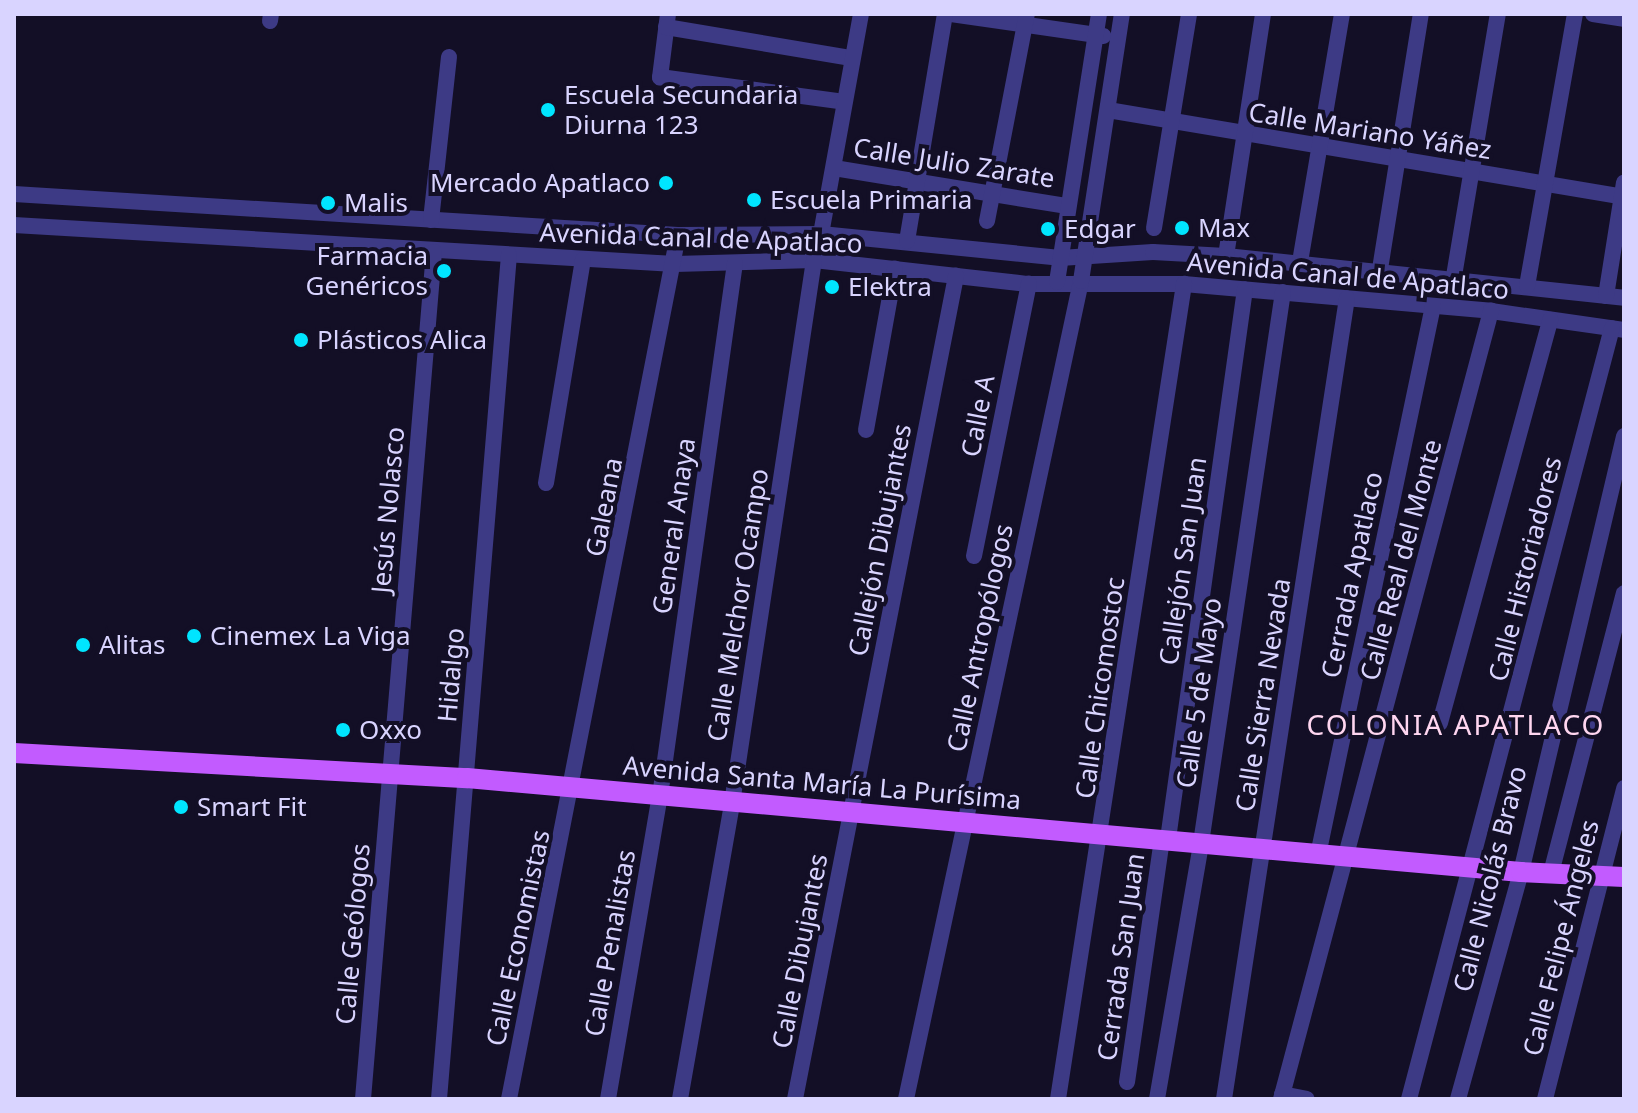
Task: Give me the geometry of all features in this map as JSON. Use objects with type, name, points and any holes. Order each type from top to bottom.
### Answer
[{"type":"main road","name":"Avenida Santa María La Purísima","points":[[14,753],[467,778],[732,803],[966,820],[1349,858],[1624,877]]},
{"type":"street","points":[[821,234],[861,14]]},
{"type":"street","points":[[907,241],[948,14],[1026,20],[1118,38]]},
{"type":"street","points":[[1057,282],[1066,206],[1099,14]]},
{"type":"street","points":[[1081,281],[1122,14]]},
{"type":"street","points":[[1154,228],[1189,14]]},
{"type":"street","points":[[1226,256],[1263,14]]},
{"type":"street","points":[[1300,262],[1342,14]]},
{"type":"street","points":[[1380,269],[1421,14]]},
{"type":"street","points":[[1454,276],[1498,14]]},
{"type":"street","points":[[1527,286],[1575,14]]},
{"type":"street","points":[[1593,14],[1624,19]]},
{"type":"street","points":[[844,102],[660,77],[667,20],[851,58]]},
{"type":"street","points":[[987,221],[1026,20]]},
{"type":"street","points":[[431,220],[449,57]]},
{"type":"street","name":"Calle Mariano Yáñez","points":[[1108,110],[1397,161],[1547,184],[1623,192]]},
{"type":"street","name":"Calle Julio Zarate","points":[[834,168],[1066,206]]},
{"type":"street","points":[[1606,296],[1623,192]]},
{"type":"street","name":"Avenida Canal de Apatlaco","points":[[14,194],[678,235],[821,234],[1060,258],[1084,255],[1226,256],[1454,276],[1624,298]]},
{"type":"street","name":"Avenida Canal de Apatlaco","points":[[14,225],[583,260],[675,264],[814,260],[1029,284],[1081,281],[1184,284],[1283,292],[1491,311],[1618,329]]},
{"type":"street","name":"Galeana","points":[[574,788],[675,264],[678,235]]},
{"type":"street","name":"Jesús Nolasco","points":[[391,773],[434,252]]},
{"type":"street","name":"Hidalgo","points":[[439,1099],[509,255]]},
{"type":"street","points":[[546,483],[583,260]]},
{"type":"street","name":"Calle Melchor Ocampo","points":[[680,1099],[732,803],[814,260]]},
{"type":"street","name":"General Anaya","points":[[660,796],[735,263]]},
{"type":"street","points":[[866,430],[895,269]]},
{"type":"street","name":"Callejón Dibujantes","points":[[851,812],[956,276]]},
{"type":"street","name":"Calle Antropólogos","points":[[906,1099],[1081,281]]},
{"type":"street","name":"Calle A","points":[[974,556],[1029,284]]},
{"type":"street","name":"Calle Chicomostoc","points":[[1058,1099],[1102,834],[1184,284]]},
{"type":"street","name":"Callejón San Juan","points":[[1165,839],[1245,289]]},
{"type":"street","name":"Calle 5 de Mayo","points":[[1157,1099],[1201,843],[1283,292]]},
{"type":"street","name":"Calle Sierra Nevada","points":[[1224,1099],[1347,298]]},
{"type":"street","name":"Cerrada Apatlaco","points":[[1318,855],[1433,306]]},
{"type":"street","name":"Calle Real del Monte","points":[[1282,1096],[1349,858],[1491,311]]},
{"type":"street","points":[[1440,723],[1550,320]]},
{"type":"street","name":"Calle Historiadores","points":[[1409,1099],[1618,329]]},
{"type":"street","name":"Calle Nicolás Bravo","points":[[1458,1099],[1521,872],[1624,436]]},
{"type":"street","points":[[1551,873],[1624,593]]},
{"type":"street","name":"Calle Geólogos","points":[[363,1099],[391,773]]},
{"type":"street","name":"Calle Economistas","points":[[509,1099],[574,788]]},
{"type":"street","name":"Calle Felipe Ángeles","points":[[1545,1099],[1624,788]]},
{"type":"street","name":"Calle Penalistas","points":[[608,1099],[660,796]]},
{"type":"street","name":"Calle Dibujantes","points":[[795,1099],[851,812]]},
{"type":"street","name":"Cerrada San Juan","points":[[1127,1082],[1165,839]]},
{"type":"street","points":[[1282,1096],[1307,1099]]},
{"type":"place","name":"Escuela Secundaria Diurna 123","points":[[548,110]]},
{"type":"place","name":"Mercado Apatlaco","points":[[666,183]]},
{"type":"place","name":"Escuela Primaria","points":[[754,200]]},
{"type":"place","name":"Malis","points":[[328,203]]},
{"type":"place","name":"Max","points":[[1182,228]]},
{"type":"place","name":"Edgar","points":[[1048,229]]},
{"type":"place","name":"Farmacia Genéricos","points":[[444,271]]},
{"type":"place","name":"Elektra","points":[[832,287]]},
{"type":"place","name":"Plásticos Alica","points":[[301,340]]},
{"type":"place","name":"Cinemex La Viga","points":[[194,636]]},
{"type":"place","name":"Alitas","points":[[83,645]]},
{"type":"place","name":"Oxxo","points":[[343,730]]},
{"type":"place","name":"Smart Fit","points":[[181,807]]},
{"type":"district","name":"COLONIA APATLACO","points":[[1456,724]]}]
